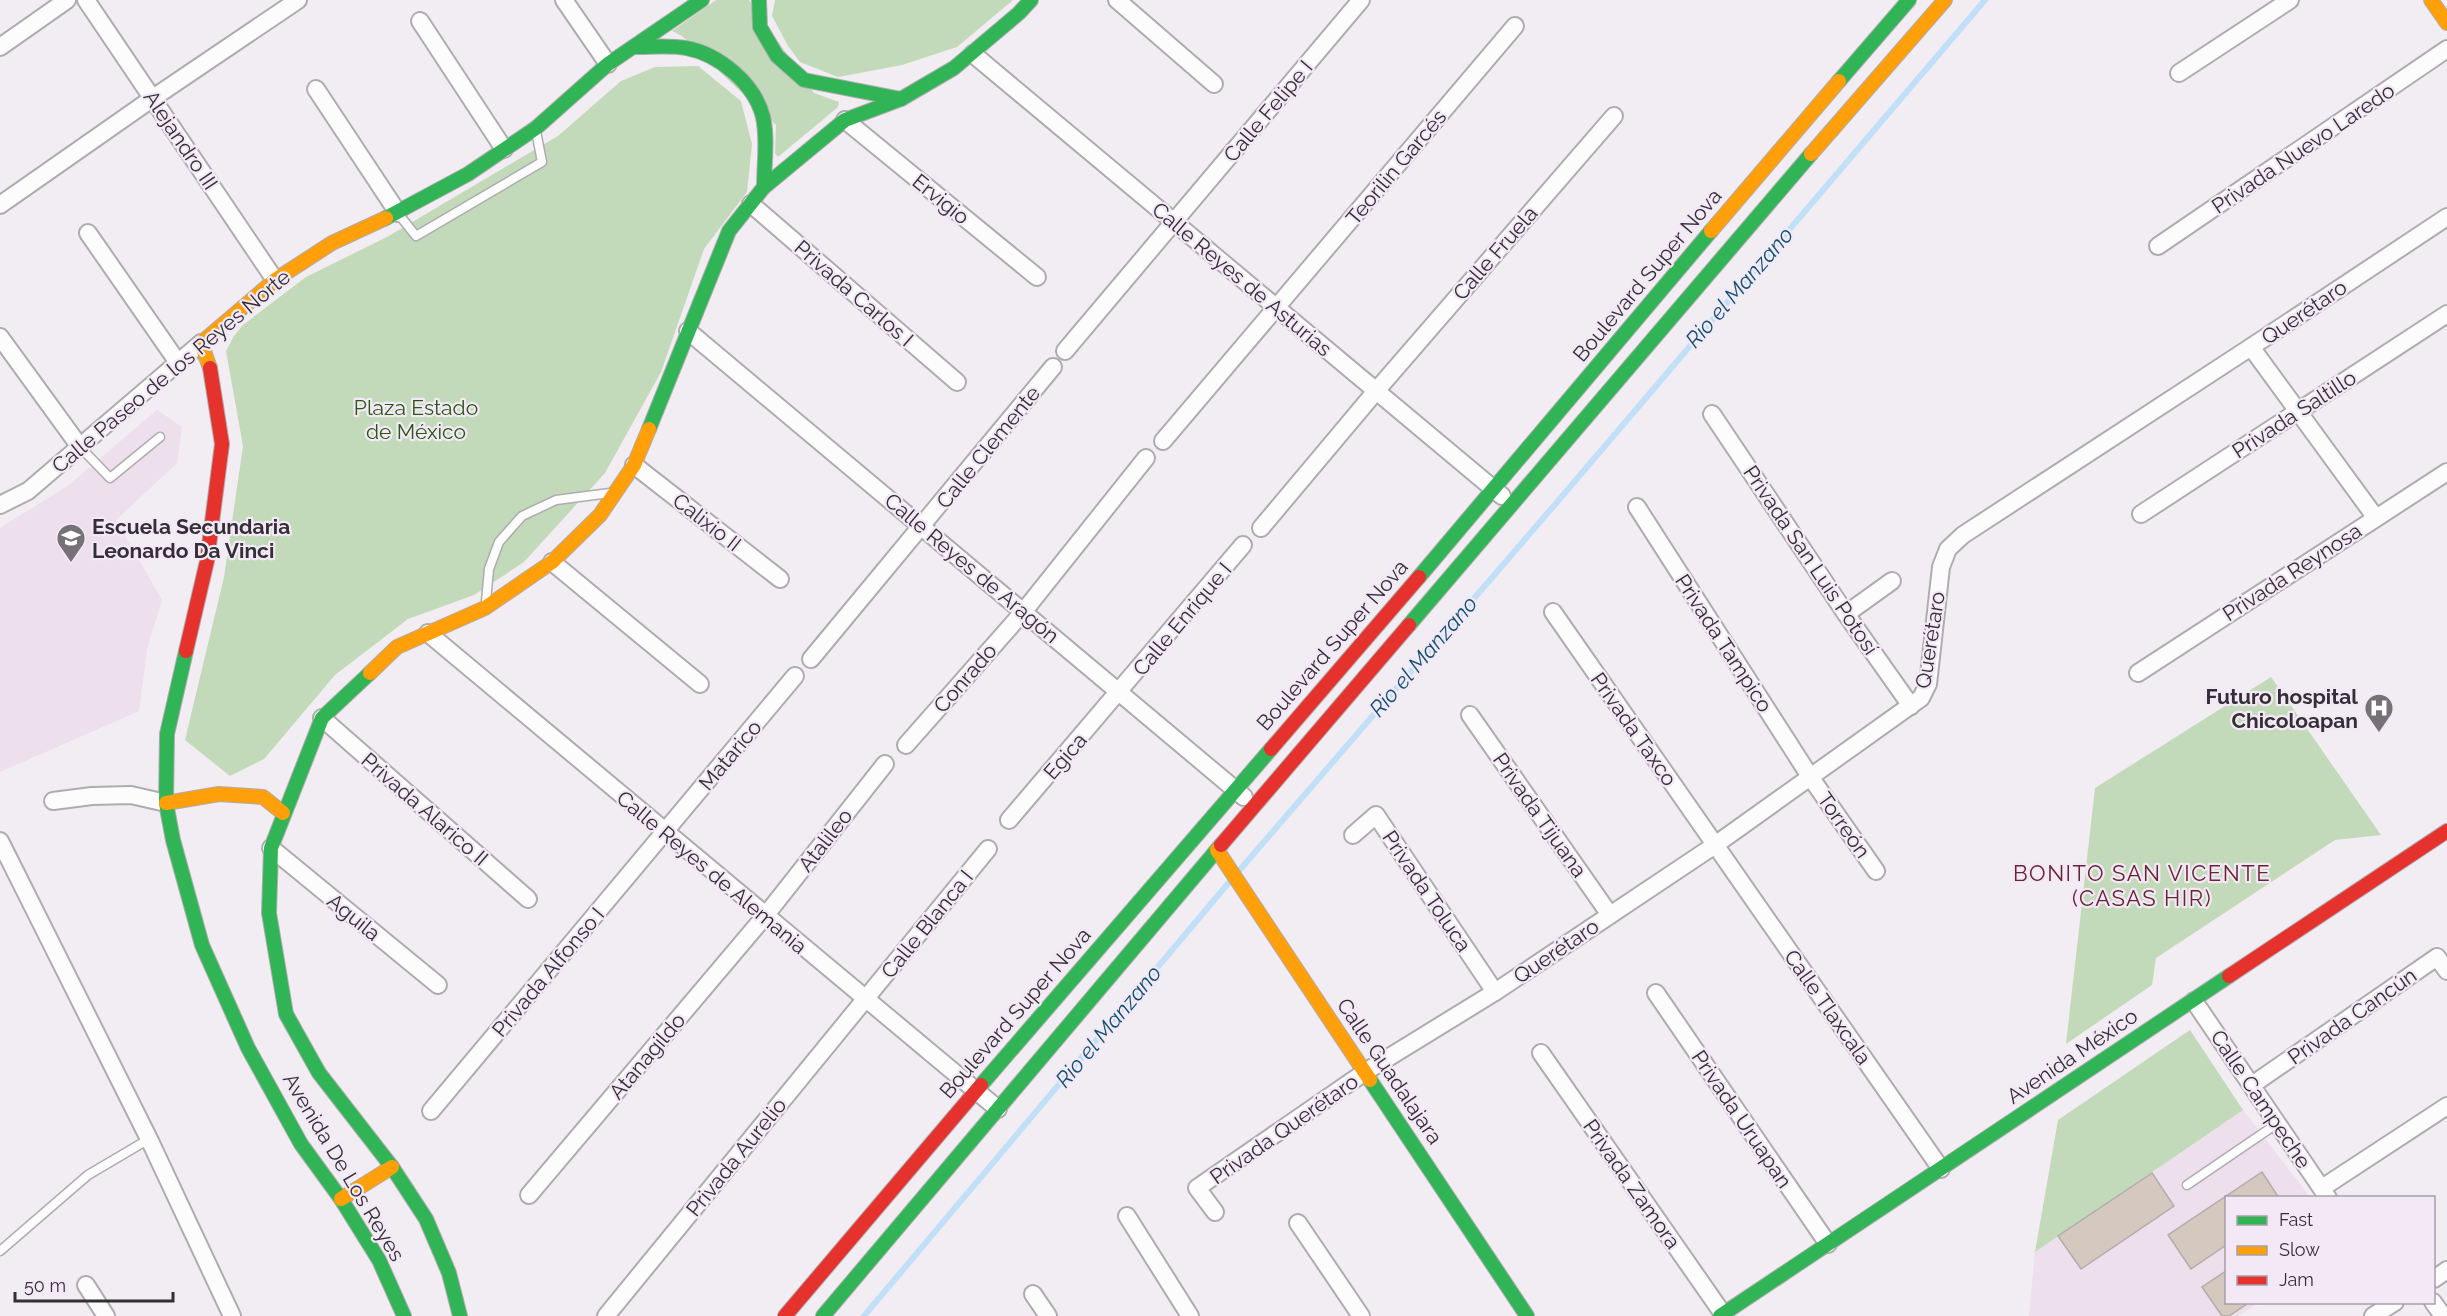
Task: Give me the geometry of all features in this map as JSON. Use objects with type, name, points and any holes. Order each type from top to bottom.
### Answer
[{"type":"street","points":[[0,47],[67,0]]},
{"type":"street","name":"Alejandro III","points":[[86,0],[275,280]]},
{"type":"street","points":[[0,205],[298,0]]},
{"type":"street","points":[[564,0],[608,64]]},
{"type":"street","name":"Calle Paseo de los Reyes Norte","points":[[0,505],[28,491],[275,280],[332,243],[398,213],[468,174],[536,128],[608,64],[702,0]]},
{"type":"street","points":[[759,0],[760,27],[777,56],[804,80],[901,99]]},
{"type":"street","points":[[460,1316],[449,1273],[426,1219],[392,1167],[319,1073],[286,1014],[269,913],[271,848],[322,718],[397,647],[485,608],[552,562],[600,515],[634,465],[679,359],[688,331],[729,231],[764,187],[845,120],[901,99],[954,68],[1020,13],[1030,0]]},
{"type":"street","points":[[1117,0],[1214,84]]},
{"type":"street","name":"Calle Felipe I","points":[[1065,351],[1361,0]]},
{"type":"street","name":"Boulevard Super Nova","points":[[785,1316],[975,1090],[1494,489],[1806,117],[1910,0]]},
{"type":"street","points":[[823,1316],[998,1109],[1221,855],[1255,806],[1945,0]]},
{"type":"street","points":[[2179,73],[2290,0]]},
{"type":"street","points":[[2432,0],[2447,23]]},
{"type":"street","points":[[420,21],[504,149]]},
{"type":"street","name":"Teorilin Garcés","points":[[1163,441],[1515,26]]},
{"type":"street","points":[[635,47],[687,48],[710,56],[728,68],[748,88],[762,115],[764,187]]},
{"type":"street","name":"Privada Nuevo Laredo","points":[[2158,246],[2447,49]]},
{"type":"street","name":"Calle Reyes de Asturias","points":[[973,54],[1512,504]]},
{"type":"street","points":[[316,89],[398,213]]},
{"type":"street","name":"Calle Fruela","points":[[1261,528],[1376,391],[1614,116]]},
{"type":"street","name":"Ervigio","points":[[845,120],[1037,278]]},
{"type":"street","name":"Privada Carlos I","points":[[751,204],[957,382]]},
{"type":"street","name":"Querétaro","points":[[1365,1072],[1495,992],[1715,845],[1911,706],[1921,698],[1928,684],[1941,567],[1948,549],[1963,535],[2447,216]]},
{"type":"street","points":[[88,233],[179,364]]},
{"type":"street","name":"Privada Saltillo","points":[[2141,514],[2447,314]]},
{"type":"street","name":"Calle Reyes de Aragón","points":[[688,331],[1255,806]]},
{"type":"street","points":[[0,337],[80,447]]},
{"type":"street","name":"Avenida De Los Reyes","points":[[201,344],[209,364],[222,444],[207,561],[167,734],[166,803],[173,840],[207,955],[259,1067],[301,1144],[379,1260],[404,1316]]},
{"type":"street","points":[[2251,347],[2376,518]]},
{"type":"street","name":"Calle Clemente","points":[[811,658],[1053,367]]},
{"type":"street","name":"Privada San Luis Potosí","points":[[1712,414],[1846,614],[1911,706]]},
{"type":"street","name":"Conrado","points":[[906,745],[1024,611],[1146,458]]},
{"type":"street","name":"Calixio II","points":[[634,465],[780,579]]},
{"type":"street","name":"Privada Reynosa","points":[[2138,673],[2447,472]]},
{"type":"street","name":"Privada Tampico","points":[[1637,507],[1811,778]]},
{"type":"street","name":"Calle Enrique I","points":[[1120,692],[1243,545]]},
{"type":"street","points":[[552,562],[700,684]]},
{"type":"street","points":[[1846,614],[1892,581]]},
{"type":"street","name":"Privada Taxco","points":[[1553,612],[1715,845]]},
{"type":"street","name":"Calle Reyes de Alemania","points":[[428,633],[998,1109]]},
{"type":"street","name":"Matarico","points":[[665,833],[795,676]]},
{"type":"street","name":"Egica","points":[[1009,820],[1120,692]]},
{"type":"street","name":"Privada Tijuana","points":[[1470,715],[1610,915]]},
{"type":"street","name":"Privada Alarico II","points":[[322,718],[528,899]]},
{"type":"street","name":"Atalileo","points":[[765,916],[885,764]]},
{"type":"street","name":"Torreón","points":[[1811,778],[1876,871]]},
{"type":"street","points":[[53,801],[92,796],[131,795],[166,803],[219,794],[263,797],[284,813]]},
{"type":"street","name":"Privada Toluca","points":[[1353,835],[1376,815],[1495,992]]},
{"type":"street","name":"Avenida México","points":[[1721,1315],[2447,831]]},
{"type":"street","name":"Privada Alfonso I","points":[[430,1111],[665,833]]},
{"type":"street","points":[[0,842],[149,1139],[232,1316]]},
{"type":"street","name":"Calle Tlaxcala","points":[[1715,845],[1941,1169]]},
{"type":"street","name":"Aguila","points":[[271,848],[438,985]]},
{"type":"street","name":"Calle Blanca I","points":[[865,999],[988,849]]},
{"type":"street","name":"Calle Guadalajara","points":[[1221,855],[1527,1316]]},
{"type":"street","name":"Atanagildo","points":[[529,1195],[765,916]]},
{"type":"street","name":"Privada Cancún","points":[[2252,1085],[2437,957],[2447,971]]},
{"type":"street","name":"Privada Uruapan","points":[[1656,993],[1828,1244]]},
{"type":"street","name":"Privada Aurelio","points":[[606,1316],[865,999]]},
{"type":"street","name":"Calle Campeche","points":[[2194,1000],[2325,1193]]},
{"type":"street","name":"Privada Zamora","points":[[1541,1053],[1721,1315]]},
{"type":"street","name":"Privada Querétaro","points":[[1215,1212],[1197,1188],[1365,1072]]},
{"type":"street","points":[[2325,1193],[2447,1106]]},
{"type":"street","points":[[340,1199],[392,1167]]},
{"type":"street","points":[[1127,1216],[1190,1316]]},
{"type":"street","points":[[1298,1223],[1360,1316]]},
{"type":"street","points":[[86,1285],[106,1316]]},
{"type":"street","points":[[1033,1294],[1048,1316]]},
{"type":"street","points":[[2373,1316],[2392,1304]]},
{"type":"lane","points":[[398,213],[416,236],[542,162],[536,128]]},
{"type":"lane","points":[[80,447],[110,478],[160,436]]},
{"type":"lane","points":[[485,608],[489,569],[499,542],[522,516],[556,500],[615,493]]},
{"type":"lane","points":[[2187,1185],[2278,1123]]},
{"type":"lane","points":[[0,1251],[88,1175],[149,1139]]},
{"type":"shaded area","name":"Escuela Secundaria Leonardo Da Vinci","points":[[157,410],[182,427],[177,463],[116,520],[162,600],[147,649],[139,711],[0,772],[0,528],[69,485]]},
{"type":"shaded area","points":[[2243,1110],[2309,1196],[2225,1196],[2225,1304],[2256,1304],[2238,1316],[2029,1316],[2035,1252]]},
{"type":"green space","points":[[716,0],[749,0],[814,93],[839,102],[838,107],[778,157],[775,153],[776,125],[682,36],[672,31]]},
{"type":"green space","points":[[775,0],[1013,0],[957,47],[902,65],[838,77],[800,62],[788,46],[772,16]]},
{"type":"green space","name":"Plaza Estado de México","points":[[698,66],[741,101],[752,144],[747,192],[704,249],[661,372],[605,473],[524,562],[474,595],[408,619],[335,675],[264,759],[230,776],[185,740],[224,577],[243,446],[226,351],[234,336],[243,325],[306,277],[387,237],[558,136],[621,81],[655,67]]},
{"type":"green space","points":[[2271,677],[2381,835],[2335,840],[2156,958],[2152,985],[2066,1044],[2095,788]]},
{"type":"green space","points":[[2190,1030],[2243,1110],[2035,1252],[2058,1120]]},
{"type":"building","points":[[2262,1172],[2278,1196],[2226,1196]]},
{"type":"building","points":[[2152,1173],[2174,1206],[2081,1269],[2058,1236]]},
{"type":"building","points":[[2225,1197],[2225,1246],[2191,1269],[2168,1235]]},
{"type":"building","points":[[2225,1272],[2225,1304],[2247,1304],[2229,1316],[2222,1316],[2202,1287]]},
{"type":"waterway","name":"Rio el Manzano","points":[[1238,872],[1985,0]]},
{"type":"waterway","name":"Rio el Manzano","points":[[864,1316],[1231,880]]},
{"type":"traffic: fast","points":[[386,218],[468,174],[536,128],[608,64],[702,0]]},
{"type":"traffic: fast","points":[[759,0],[760,27],[777,56],[804,80],[901,99]]},
{"type":"traffic: fast","points":[[649,429],[729,231],[764,187],[845,120],[901,99],[954,68],[1019,13],[1031,0]]},
{"type":"traffic: fast","points":[[1839,81],[1909,0]]},
{"type":"traffic: fast","points":[[635,47],[674,47],[698,51],[723,64],[744,82],[759,105],[763,117],[766,143],[764,187]]},
{"type":"traffic: fast","points":[[1409,625],[1811,154]]},
{"type":"traffic: fast","points":[[1419,577],[1711,231]]},
{"type":"traffic: fast","points":[[186,651],[167,734],[166,803],[173,840],[202,945],[248,1048],[301,1144],[341,1199],[379,1260],[404,1316]]},
{"type":"traffic: fast","points":[[370,673],[322,718],[271,848],[269,913],[286,1014],[319,1073],[392,1167],[426,1219],[449,1273],[460,1316]]},
{"type":"traffic: fast","points":[[981,1085],[1271,749]]},
{"type":"traffic: fast","points":[[823,1316],[1221,845]]},
{"type":"traffic: fast","points":[[1720,1316],[2229,976]]},
{"type":"traffic: fast","points":[[1370,1080],[1527,1316]]},
{"type":"traffic: slow","points":[[1811,154],[1945,0]]},
{"type":"traffic: slow","points":[[2431,0],[2447,23]]},
{"type":"traffic: slow","points":[[1711,231],[1839,81]]},
{"type":"traffic: slow","points":[[210,368],[201,343],[275,280],[332,243],[386,218]]},
{"type":"traffic: slow","points":[[370,673],[397,647],[485,608],[552,562],[600,515],[634,465],[649,429]]},
{"type":"traffic: slow","points":[[166,803],[219,794],[263,797],[283,813]]},
{"type":"traffic: slow","points":[[1217,850],[1370,1080]]},
{"type":"traffic: slow","points":[[341,1199],[392,1167]]},
{"type":"traffic: jam","points":[[186,651],[207,561],[222,444],[210,368]]},
{"type":"traffic: jam","points":[[1271,749],[1419,577]]},
{"type":"traffic: jam","points":[[1221,845],[1409,625]]},
{"type":"traffic: jam","points":[[2229,976],[2447,831]]},
{"type":"traffic: jam","points":[[785,1316],[981,1085]]},
{"type":"place","name":"Escuela Secundaria Leonardo Da Vinci","points":[[71,564]]},
{"type":"place","name":"Futuro hospital Chicoloapan","points":[[2379,734]]},
{"type":"district","name":"BONITO SAN VICENTE (CASAS HIR)","points":[[2142,886]]}]
